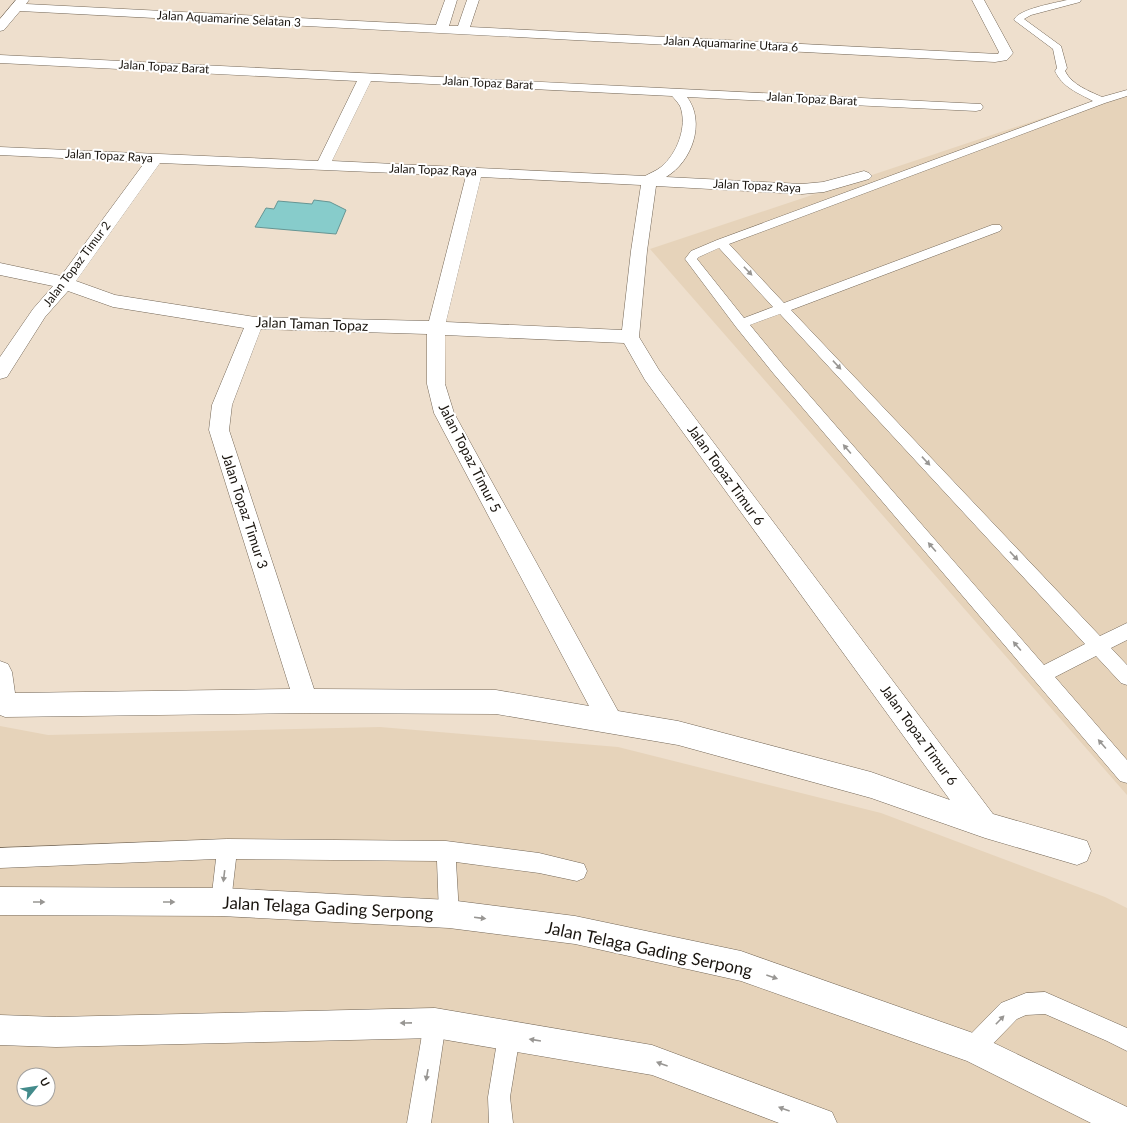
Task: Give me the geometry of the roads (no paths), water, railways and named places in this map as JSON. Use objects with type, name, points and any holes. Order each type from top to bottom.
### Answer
[{"type":"street","points":[[441,30],[451,0]]},
{"type":"street","points":[[463,30],[473,0]]},
{"type":"street","name":"Jalan Aquamarine Utara 6","points":[[463,30],[1002,57],[1006,53],[978,0]]},
{"type":"street","points":[[0,27],[19,4]]},
{"type":"street","name":"Jalan Aquamarine Selatan 3","points":[[19,4],[441,30],[463,30]]},
{"type":"street","name":"Jalan Topaz Barat","points":[[0,59],[976,107]]},
{"type":"street","points":[[323,165],[366,77]]},
{"type":"street","points":[[630,337],[639,252],[649,180],[670,168],[682,151],[687,137],[687,106],[676,92]]},
{"type":"street","name":"Jalan Topaz Raya","points":[[0,151],[649,180],[802,189],[824,187],[864,176]]},
{"type":"street","name":"Jalan Topaz Timur 2","points":[[0,372],[39,313],[65,283],[156,158]]},
{"type":"street","name":"Jalan Topaz Timur 5","points":[[475,172],[436,328],[436,384],[444,412],[611,722]]},
{"type":"street","name":"Jalan Taman Topaz","points":[[0,269],[65,283],[113,301],[255,323],[436,328],[630,337]]},
{"type":"street","name":"Jalan Topaz Timur 3","points":[[255,323],[222,405],[219,430],[306,701]]},
{"type":"street","name":"Jalan Topaz Timur 6","points":[[630,337],[652,375],[985,825]]},
{"type":"street","points":[[0,672],[2,704],[306,701],[496,702],[678,733],[870,785],[985,825],[1077,851]]},
{"type":"street","name":"Jalan Telaga Gading Serpong","points":[[0,902],[221,902],[449,914],[575,930],[741,966],[973,1048],[1124,1123]]},
{"type":"street","points":[[0,1030],[56,1032],[435,1022],[652,1060],[821,1123]]},
{"type":"lane","points":[[1077,0],[1035,12],[1028,12],[1019,20],[1058,48],[1062,68],[1060,71],[1065,79],[1101,101]]},
{"type":"lane","points":[[1127,93],[1101,101],[721,243],[695,254],[691,259],[778,369],[1127,774]]},
{"type":"lane","points":[[741,324],[996,228]]},
{"type":"lane","points":[[721,243],[784,308],[1127,676]]},
{"type":"lane","points":[[1042,675],[1127,631]]},
{"type":"lane","points":[[221,902],[227,849]]},
{"type":"lane","points":[[0,858],[227,849],[446,851],[539,863],[577,871]]},
{"type":"lane","points":[[446,851],[449,914]]},
{"type":"lane","points":[[973,1048],[1010,1011],[1026,1004],[1045,1003],[1115,1033],[1127,1040]]},
{"type":"lane","points":[[419,1123],[435,1022]]},
{"type":"lane","points":[[501,1123],[499,1098],[509,1036]]},
{"type":"water","points":[[314,200],[330,202],[346,210],[336,234],[255,227],[266,208],[274,209],[278,201],[312,204]]}]
